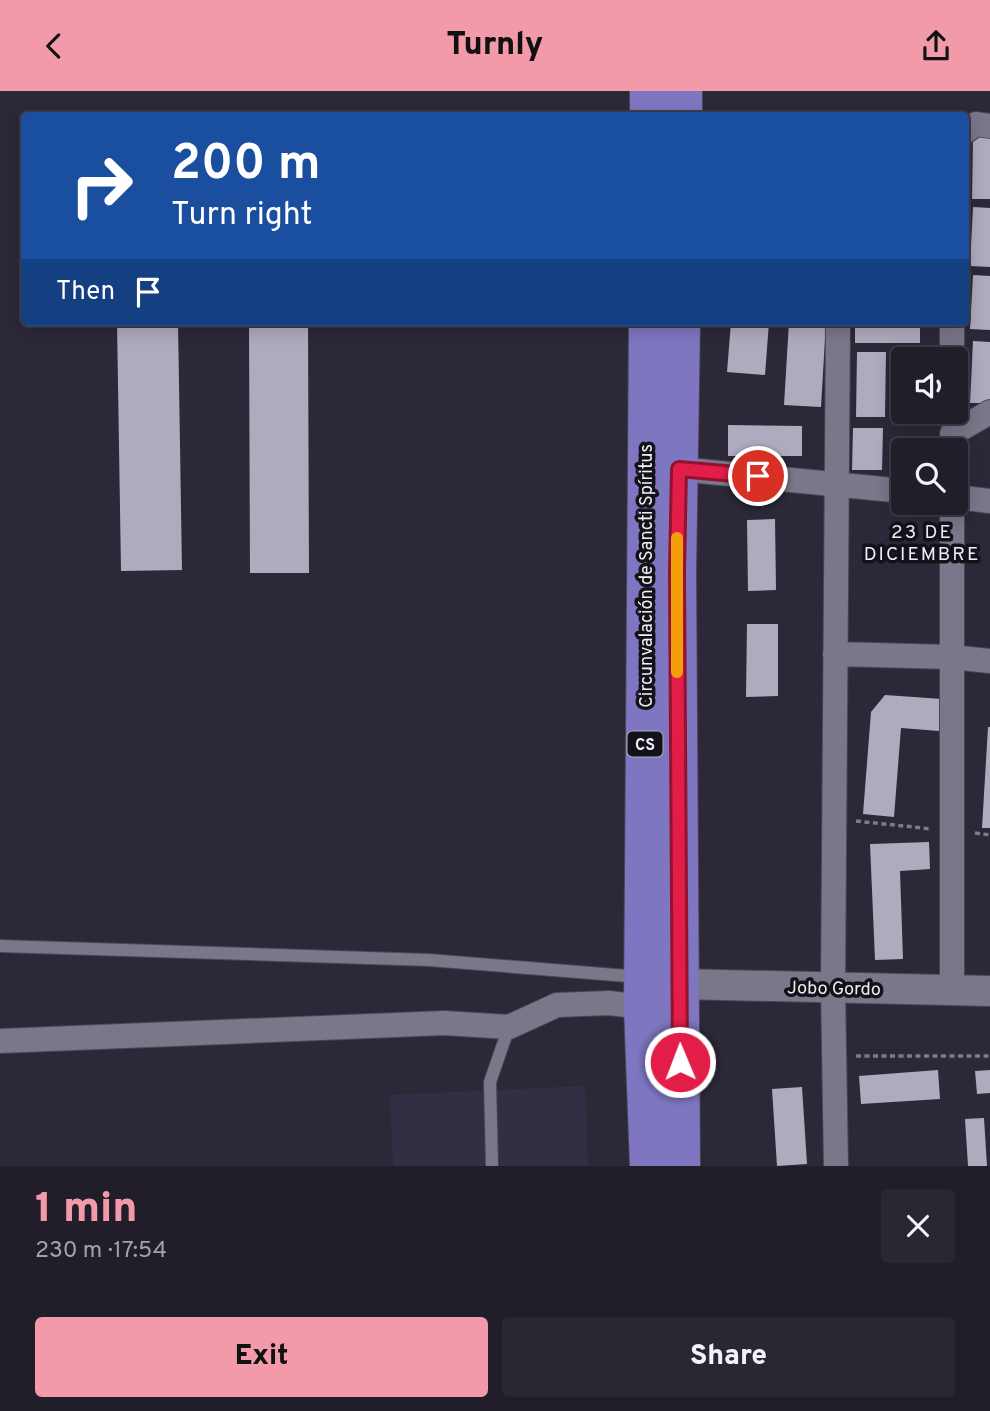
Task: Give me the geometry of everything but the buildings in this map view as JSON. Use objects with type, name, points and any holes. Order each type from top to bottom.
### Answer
[{"type":"highway","points":[[649,91],[649,112]]},
{"type":"highway","points":[[683,91],[683,112]]},
{"type":"highway","name":"Circunvalación de Sancti Spíritus","points":[[648,326],[655,989],[681,1166]]},
{"type":"highway","name":"Circunvalación de Sancti Spíritus","points":[[649,1166],[655,989],[677,586],[681,326]]},
{"type":"street","points":[[969,129],[976,124],[990,126]]},
{"type":"street","points":[[836,1166],[833,988],[838,326]]},
{"type":"street","points":[[952,326],[952,347]]},
{"type":"street","points":[[952,431],[990,412]]},
{"type":"street","points":[[679,469],[891,489]]},
{"type":"street","points":[[968,498],[990,501]]},
{"type":"street","points":[[952,515],[952,990]]},
{"type":"street","points":[[835,654],[951,657],[990,661]]},
{"type":"street","points":[[0,1041],[444,1023],[509,1027],[557,1005],[609,1003],[655,989]]},
{"type":"street","name":"Jobo Gordo","points":[[655,989],[990,991]]},
{"type":"lane","points":[[0,946],[429,960],[655,989]]},
{"type":"lane","points":[[492,1166],[490,1082],[509,1027]]},
{"type":"path","points":[[852,821],[990,835]]},
{"type":"path","points":[[834,1056],[990,1056]]},
{"type":"shaded area","points":[[585,1086],[588,1166],[393,1166],[390,1095]]},
{"type":"slow traffic","points":[[677,538],[677,672]]},
{"type":"district","name":"23 DE DICIEMBRE","points":[[922,542]]},
{"type":"route","points":[[680,1062],[677,572],[679,469],[758,476]]}]
